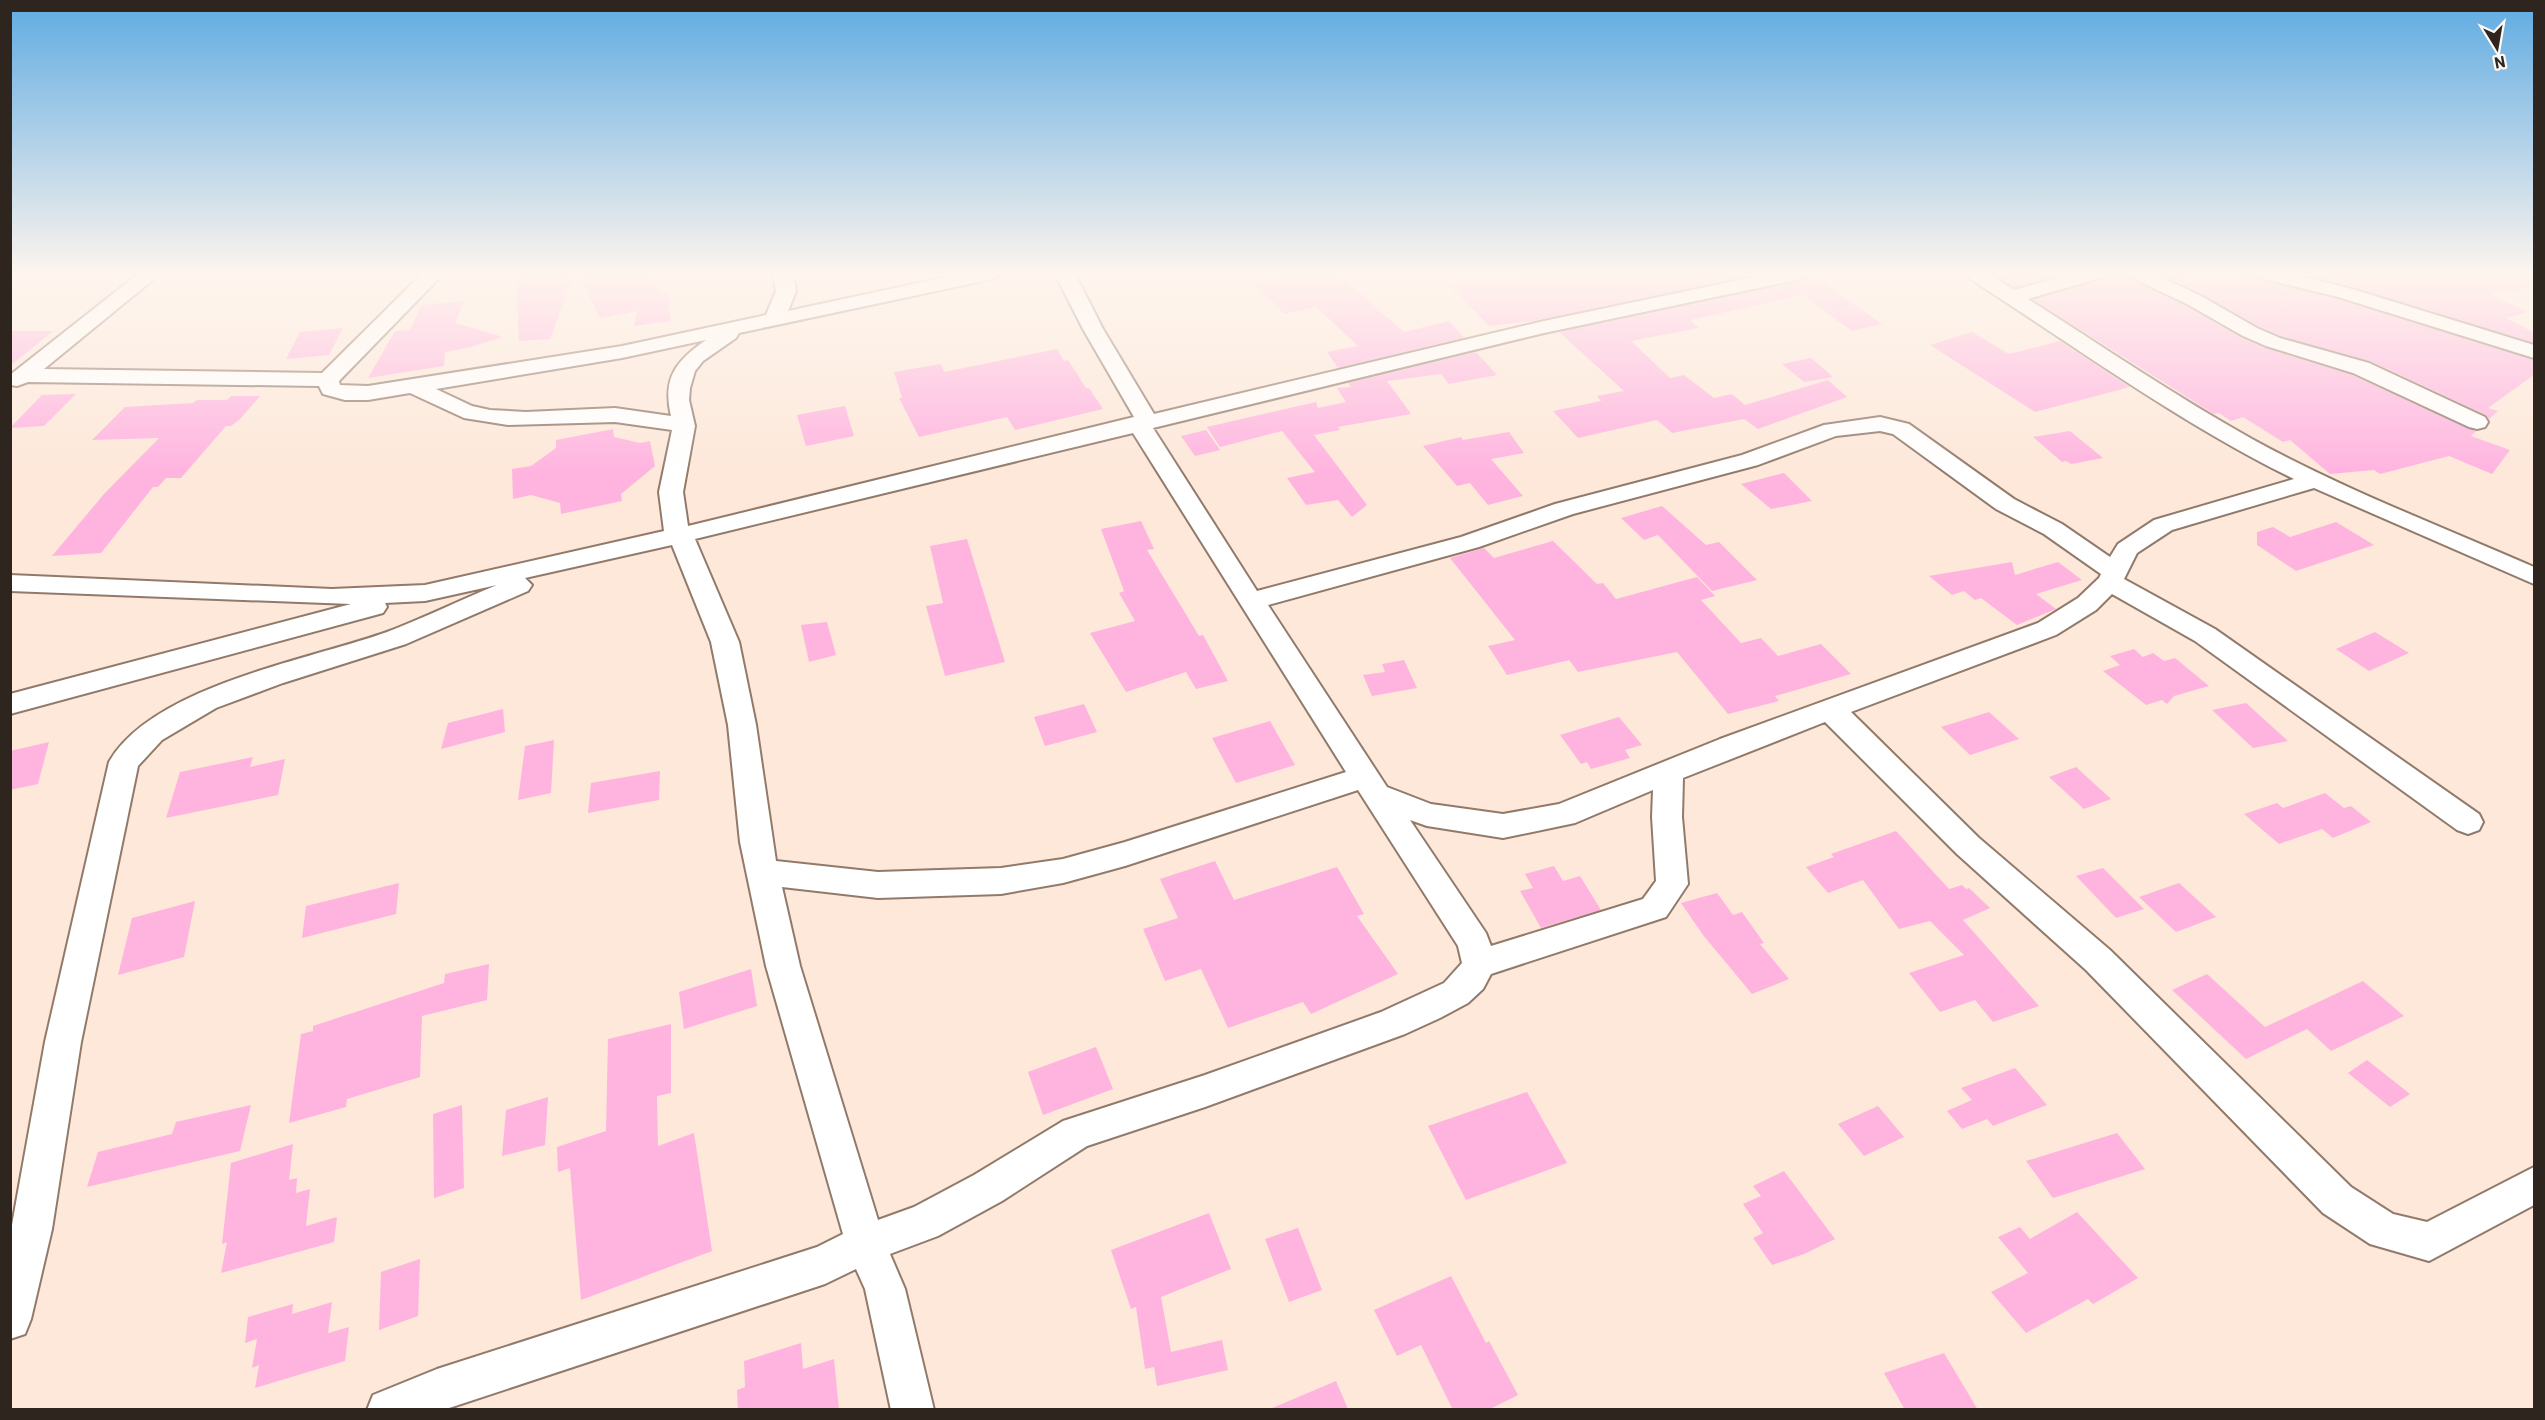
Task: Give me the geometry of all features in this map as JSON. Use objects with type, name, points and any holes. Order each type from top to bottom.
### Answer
[{"type":"street","points":[[17,380],[67,340]]},
{"type":"street","points":[[17,380],[328,380],[367,340]]},
{"type":"street","points":[[328,380],[331,389],[345,393],[368,393],[622,352],[678,340]]},
{"type":"street","points":[[720,340],[696,357],[685,369],[678,400],[684,426],[670,492],[679,535],[725,642],[742,725],[756,842],[783,966],[864,1243],[885,1289],[913,1410]]},
{"type":"street","points":[[387,1410],[459,1383],[825,1264],[864,1243],[924,1223],[988,1188],[1076,1133],[1205,1092],[1393,1023],[1456,993],[1471,979],[1479,964],[1474,943],[1263,616],[1250,601],[1143,423],[1099,340]]},
{"type":"street","points":[[10,704],[425,593],[679,535],[1489,340]]},
{"type":"street","points":[[2078,340],[2206,422],[2316,480],[2535,576]]},
{"type":"street","points":[[2269,340],[2361,368],[2477,422]]},
{"type":"street","points":[[2497,340],[2535,352]]},
{"type":"street","points":[[413,386],[472,413],[515,419],[561,419],[614,415],[648,418],[684,426]]},
{"type":"street","points":[[1250,601],[1470,542],[1564,509],[1750,460],[1832,430],[1880,424],[1901,429],[2005,504],[2053,529],[2113,577],[2205,634],[2468,822]]},
{"type":"street","points":[[763,872],[878,885],[1001,881],[1063,871],[1372,787],[1427,815],[1503,826],[1564,815],[1829,708],[2047,629],[2087,604],[2113,577],[2127,549],[2163,525],[2316,480]]},
{"type":"street","points":[[10,1319],[32,1229],[63,1042],[124,762],[152,733],[206,701],[273,676],[396,638],[583,557]]},
{"type":"street","points":[[10,583],[332,597],[425,593]]},
{"type":"street","points":[[1829,708],[1968,846],[2098,960],[2337,1200],[2384,1230],[2429,1242],[2535,1185]]},
{"type":"street","points":[[1479,964],[1654,908],[1672,884],[1667,817],[1668,772]]},
{"type":"building","points":[[10,340],[42,340],[10,366]]},
{"type":"building","points":[[296,340],[337,340],[329,355],[286,359]]},
{"type":"building","points":[[390,340],[492,340],[445,352],[444,366],[368,378]]},
{"type":"building","points":[[1352,340],[1454,340],[1338,368],[1327,352],[1358,346]]},
{"type":"building","points":[[1568,340],[1635,340],[1631,341],[1670,378],[1684,375],[1714,398],[1732,394],[1745,405],[1828,380],[1847,397],[1758,429],[1744,419],[1672,433],[1657,420],[1578,438],[1553,411],[1601,401],[1597,396],[1624,391]]},
{"type":"building","points":[[1945,340],[1986,340],[2009,354],[2060,341],[2130,387],[2035,412],[1930,345]]},
{"type":"building","points":[[2097,340],[2247,340],[2352,375],[2476,431],[2471,436],[2510,450],[2492,474],[2449,456],[2380,474],[2374,470],[2330,474],[2290,440],[2283,442],[2243,417],[2231,421],[2219,413],[2214,414]]},
{"type":"building","points":[[2296,340],[2471,340],[2535,360],[2535,374],[2488,408],[2498,411],[2489,419],[2486,415],[2370,361]]},
{"type":"building","points":[[1057,349],[1064,361],[1068,360],[1103,409],[1015,430],[1007,417],[919,437],[899,398],[902,398],[894,372],[941,364],[944,372]]},
{"type":"building","points":[[1476,352],[1497,375],[1449,384],[1441,374],[1387,381],[1411,414],[1338,427],[1340,430],[1314,435],[1367,505],[1352,517],[1338,500],[1306,505],[1287,478],[1315,472],[1282,431],[1220,447],[1207,427],[1316,402],[1318,408],[1346,402],[1337,388],[1351,387],[1348,383]]},
{"type":"building","points":[[1811,358],[1833,377],[1804,382],[1782,364]]},
{"type":"building","points":[[76,394],[44,426],[10,428],[42,395]]},
{"type":"building","points":[[231,396],[260,396],[240,419],[231,426],[226,426],[181,478],[166,478],[158,487],[153,487],[101,553],[52,556],[104,494],[159,438],[92,440],[125,407],[193,403],[197,400],[227,400]]},
{"type":"building","points":[[845,406],[854,436],[806,446],[797,415]]},
{"type":"building","points":[[613,429],[614,437],[640,443],[650,441],[655,466],[621,494],[622,501],[561,514],[560,503],[531,495],[513,499],[512,469],[531,466],[556,448],[556,440]]},
{"type":"building","points":[[1206,430],[1220,450],[1195,456],[1181,436]]},
{"type":"building","points":[[2070,431],[2103,458],[2071,464],[2066,461],[2062,462],[2033,437]]},
{"type":"building","points":[[1509,432],[1524,453],[1491,459],[1523,496],[1488,505],[1470,483],[1457,486],[1423,446],[1461,437],[1463,440]]},
{"type":"building","points":[[1784,473],[1812,501],[1771,509],[1741,484]]},
{"type":"building","points":[[1662,506],[1706,545],[1719,542],[1757,580],[1712,591],[1658,535],[1644,540],[1621,518]]},
{"type":"building","points":[[1141,521],[1154,549],[1147,550],[1199,636],[1203,635],[1228,681],[1196,689],[1186,672],[1126,692],[1090,633],[1135,621],[1119,593],[1124,591],[1101,529]]},
{"type":"building","points":[[2336,522],[2374,545],[2296,571],[2257,545],[2257,532],[2273,527],[2290,537]]},
{"type":"building","points":[[967,539],[1005,662],[945,676],[926,606],[943,603],[930,546]]},
{"type":"building","points":[[1553,541],[1597,584],[1603,583],[1616,599],[1697,577],[1715,596],[1701,600],[1741,643],[1761,638],[1778,656],[1821,644],[1851,674],[1775,696],[1779,701],[1728,714],[1677,652],[1578,672],[1569,660],[1507,675],[1488,646],[1515,640],[1450,558],[1484,548],[1494,558]]},
{"type":"building","points":[[2012,562],[2015,575],[2058,562],[2082,580],[2036,594],[2056,609],[2017,625],[1981,598],[1975,600],[1964,591],[1952,595],[1929,576]]},
{"type":"building","points":[[827,622],[836,655],[809,662],[801,625]]},
{"type":"building","points":[[2375,632],[2409,653],[2369,671],[2336,649]]},
{"type":"building","points":[[2134,649],[2143,657],[2153,653],[2164,661],[2175,658],[2209,686],[2174,696],[2167,704],[2162,700],[2146,705],[2103,671],[2120,665],[2110,656]]},
{"type":"building","points":[[1404,660],[1417,688],[1372,696],[1363,675],[1385,672],[1382,664]]},
{"type":"building","points":[[2246,703],[2288,741],[2253,748],[2212,710]]},
{"type":"building","points":[[1084,704],[1097,732],[1045,746],[1034,717]]},
{"type":"building","points":[[503,709],[505,732],[441,749],[448,723]]},
{"type":"building","points":[[1989,712],[2019,739],[1970,755],[1941,727]]},
{"type":"building","points":[[1619,717],[1642,745],[1625,750],[1630,758],[1591,769],[1587,762],[1581,764],[1560,735]]},
{"type":"building","points":[[1270,721],[1295,765],[1236,783],[1212,738]]},
{"type":"building","points":[[554,740],[551,793],[518,800],[525,746]]},
{"type":"building","points":[[49,742],[38,784],[10,790],[10,751]]},
{"type":"building","points":[[253,757],[250,767],[285,759],[278,795],[166,818],[180,772]]},
{"type":"building","points":[[2076,767],[2111,799],[2084,809],[2049,777]]},
{"type":"building","points":[[660,771],[659,800],[588,813],[591,783]]},
{"type":"building","points":[[2325,793],[2344,808],[2351,806],[2371,822],[2333,838],[2322,829],[2279,844],[2244,814],[2277,803],[2283,808]]},
{"type":"building","points":[[1896,831],[1949,889],[1962,885],[1966,889],[1969,888],[1990,908],[1963,920],[2039,1006],[1993,1022],[1975,1000],[1940,1012],[1909,973],[1964,955],[1930,921],[1899,929],[1863,880],[1828,893],[1806,867],[1834,857],[1831,854]]},
{"type":"building","points":[[1215,861],[1234,900],[1337,867],[1364,914],[1357,916],[1398,974],[1311,1014],[1303,1002],[1228,1028],[1201,969],[1165,981],[1143,929],[1178,918],[1160,879]]},
{"type":"building","points":[[1554,866],[1563,881],[1580,876],[1601,910],[1541,928],[1520,891],[1533,888],[1525,874]]},
{"type":"building","points":[[2103,868],[2144,909],[2116,918],[2076,876]]},
{"type":"building","points":[[399,883],[396,914],[302,938],[306,906]]},
{"type":"building","points":[[2179,883],[2216,917],[2176,932],[2139,897]]},
{"type":"building","points":[[1717,893],[1733,915],[1742,912],[1764,943],[1760,944],[1789,979],[1752,994],[1703,935],[1681,903]]},
{"type":"building","points":[[195,901],[184,957],[118,975],[132,918]]},
{"type":"building","points":[[489,964],[487,1000],[422,1016],[420,1077],[347,1099],[346,1107],[289,1123],[301,1034],[313,1031],[313,1026],[444,983],[445,974]]},
{"type":"building","points":[[751,969],[757,1006],[684,1029],[679,992]]},
{"type":"building","points":[[2207,974],[2265,1027],[2363,981],[2404,1016],[2331,1051],[2307,1029],[2246,1059],[2172,990]]},
{"type":"building","points":[[671,1024],[671,1093],[657,1096],[658,1146],[694,1133],[712,1251],[581,1300],[570,1168],[558,1172],[557,1147],[606,1131],[608,1039]]},
{"type":"building","points":[[1096,1047],[1113,1089],[1043,1115],[1028,1072]]},
{"type":"building","points":[[2367,1060],[2410,1094],[2390,1107],[2348,1073]]},
{"type":"building","points":[[2015,1068],[2047,1105],[1993,1126],[1987,1119],[1962,1129],[1947,1111],[1972,1100],[1961,1088]]},
{"type":"building","points":[[1527,1092],[1567,1163],[1466,1200],[1428,1126]]},
{"type":"building","points":[[548,1097],[545,1145],[502,1156],[506,1110]]},
{"type":"building","points":[[251,1105],[240,1151],[87,1187],[98,1152],[172,1134],[176,1122]]},
{"type":"building","points":[[462,1105],[464,1188],[434,1198],[433,1114]]},
{"type":"building","points":[[1878,1106],[1904,1137],[1864,1156],[1838,1124]]},
{"type":"building","points":[[2117,1133],[2145,1169],[2053,1198],[2026,1161]]},
{"type":"building","points":[[293,1144],[289,1180],[297,1178],[296,1193],[310,1189],[306,1226],[337,1217],[334,1242],[221,1273],[227,1242],[222,1244],[231,1163]]},
{"type":"building","points":[[1784,1171],[1835,1239],[1804,1254],[1772,1265],[1753,1238],[1763,1233],[1743,1204],[1761,1196],[1753,1186]]},
{"type":"building","points":[[2077,1212],[2138,1278],[2093,1304],[2088,1299],[2026,1333],[1991,1292],[2028,1273],[1998,1237],[2020,1227],[2030,1239]]},
{"type":"building","points":[[1209,1213],[1231,1269],[1161,1297],[1171,1352],[1222,1340],[1228,1370],[1157,1386],[1154,1367],[1145,1369],[1136,1307],[1131,1309],[1111,1250]]},
{"type":"building","points":[[1298,1228],[1322,1290],[1289,1302],[1265,1239]]},
{"type":"building","points":[[420,1259],[418,1316],[379,1330],[381,1272]]},
{"type":"building","points":[[1451,1276],[1486,1343],[1489,1341],[1518,1395],[1488,1410],[1453,1410],[1421,1345],[1397,1356],[1374,1310]]},
{"type":"building","points":[[332,1302],[328,1333],[349,1327],[345,1361],[255,1388],[259,1365],[252,1368],[257,1339],[245,1343],[248,1317],[293,1304],[292,1314]]},
{"type":"building","points":[[801,1343],[803,1369],[834,1359],[839,1410],[738,1410],[737,1390],[745,1387],[744,1361]]},
{"type":"building","points":[[1944,1353],[1978,1410],[1905,1410],[1884,1373]]},
{"type":"building","points":[[1336,1381],[1348,1409],[1270,1409]]}]
